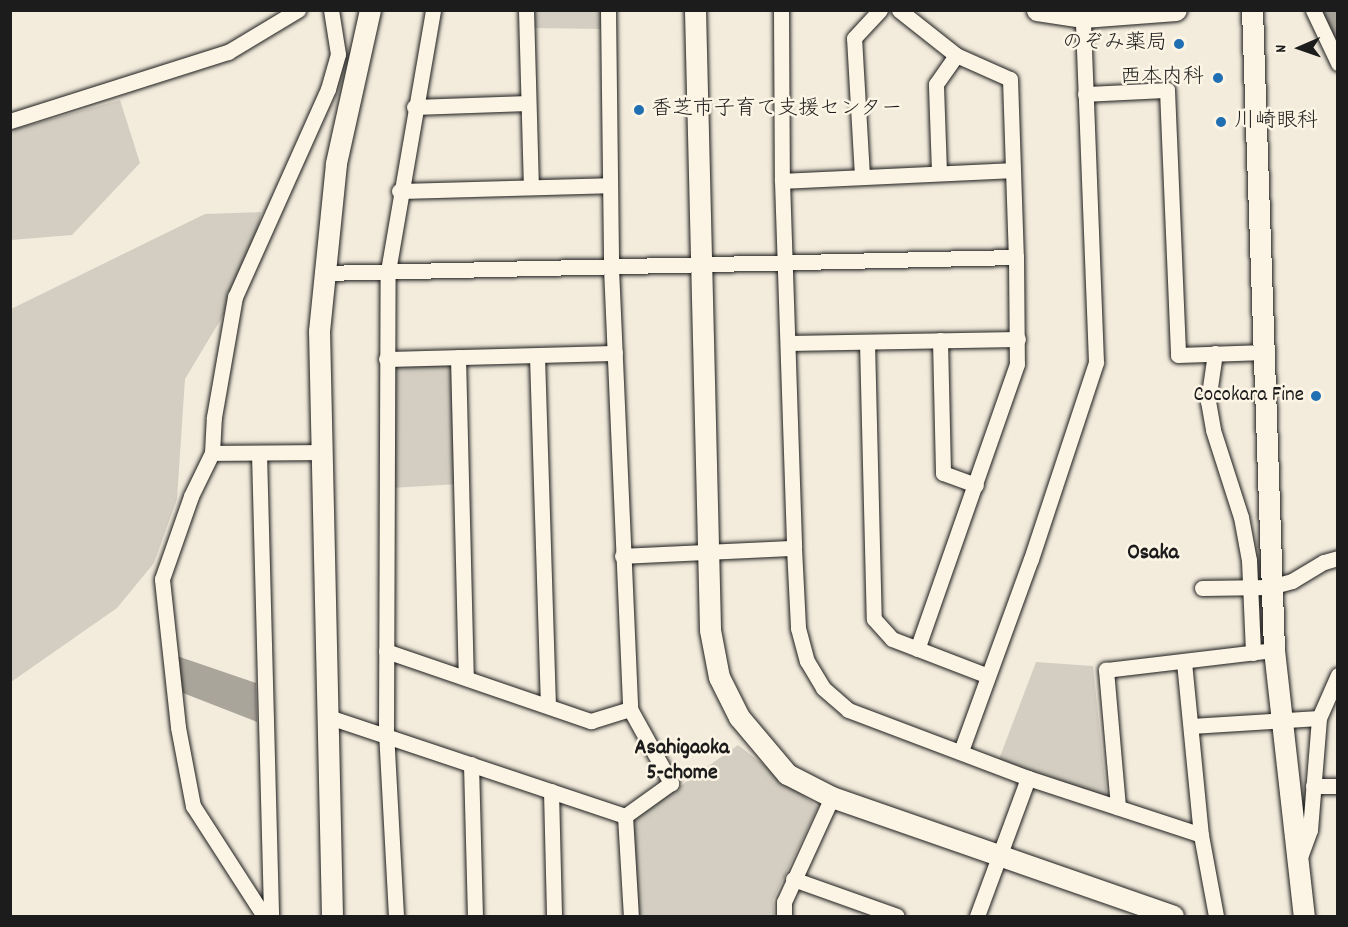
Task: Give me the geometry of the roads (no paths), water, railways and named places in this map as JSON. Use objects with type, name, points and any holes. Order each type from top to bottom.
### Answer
[{"type":"street","points":[[10,121],[228,52],[298,10]]},
{"type":"street","points":[[264,916],[193,806],[178,727],[162,579],[191,496],[212,453],[214,417],[235,297],[328,89],[338,54],[331,10]]},
{"type":"street","points":[[332,916],[320,452],[322,273],[336,163],[370,10]]},
{"type":"street","points":[[396,916],[386,734],[388,272],[399,191],[433,10]]},
{"type":"street","points":[[526,10],[531,187]]},
{"type":"street","points":[[608,10],[611,268],[630,709],[671,783],[625,816]]},
{"type":"street","points":[[695,10],[710,630],[719,677],[739,717],[787,774],[832,797],[1173,916]]},
{"type":"street","points":[[781,10],[782,181],[787,260],[794,548],[798,628],[807,661],[823,688],[848,710],[1028,778],[1201,835]]},
{"type":"street","points":[[862,176],[854,38],[880,10]]},
{"type":"street","points":[[899,10],[956,56],[1010,79],[1016,257],[1017,364],[917,649]]},
{"type":"street","points":[[1036,10],[1083,17],[1176,10]]},
{"type":"street","points":[[1252,10],[1265,351],[1260,587],[1264,652],[1280,720],[1304,916]]},
{"type":"street","points":[[1313,10],[1338,63]]},
{"type":"street","points":[[961,751],[986,675],[1031,559],[1096,362],[1083,17]]},
{"type":"street","points":[[939,172],[936,84],[956,56]]},
{"type":"street","points":[[1085,94],[1167,90],[1178,355],[1265,351]]},
{"type":"street","points":[[414,107],[528,103]]},
{"type":"street","points":[[782,181],[1013,170]]},
{"type":"street","points":[[399,191],[610,185]]},
{"type":"street","points":[[322,273],[611,268],[700,262],[1016,257]]},
{"type":"street","points":[[788,343],[1017,339]]},
{"type":"street","points":[[940,340],[943,472],[976,485]]},
{"type":"street","points":[[867,342],[874,619],[892,639],[986,675]]},
{"type":"street","points":[[386,359],[615,353]]},
{"type":"street","points":[[1215,353],[1208,401],[1213,430],[1241,517],[1260,587]]},
{"type":"street","points":[[537,356],[548,704]]},
{"type":"street","points":[[458,357],[466,675]]},
{"type":"street","points":[[212,453],[320,452]]},
{"type":"street","points":[[259,453],[271,916]]},
{"type":"street","points":[[622,556],[707,554],[794,548]]},
{"type":"street","points":[[1202,588],[1260,587],[1292,581],[1324,562],[1338,558]]},
{"type":"street","points":[[386,651],[466,675],[591,721],[630,709]]},
{"type":"street","points":[[1118,807],[1106,670],[1264,652]]},
{"type":"street","points":[[1184,662],[1201,835],[1216,916]]},
{"type":"street","points":[[1298,865],[1310,830],[1318,718],[1338,675]]},
{"type":"street","points":[[326,716],[386,734],[625,816]]},
{"type":"street","points":[[1191,726],[1318,718]]},
{"type":"street","points":[[471,764],[475,916]]},
{"type":"street","points":[[977,916],[1028,778]]},
{"type":"street","points":[[1312,786],[1338,786]]},
{"type":"street","points":[[551,791],[554,916]]},
{"type":"street","points":[[784,916],[784,902],[832,797]]},
{"type":"street","points":[[625,816],[631,916]]},
{"type":"street","points":[[794,879],[879,914],[897,916]]},
{"type":"waterway","points":[[1322,10],[1338,45]]},
{"type":"place","name":"のぞみ薬局","points":[[1179,44]]},
{"type":"place","name":"西本内科","points":[[1218,78]]},
{"type":"place","name":"香芝市子育て支援センター","points":[[639,110]]},
{"type":"place","name":"川崎眼科","points":[[1221,122]]},
{"type":"place","name":"Cocokara Fine","points":[[1316,396]]},
{"type":"district","name":"Osaka","points":[[1153,554]]},
{"type":"district","name":"Asahigaoka 5-chome","points":[[682,760]]}]
